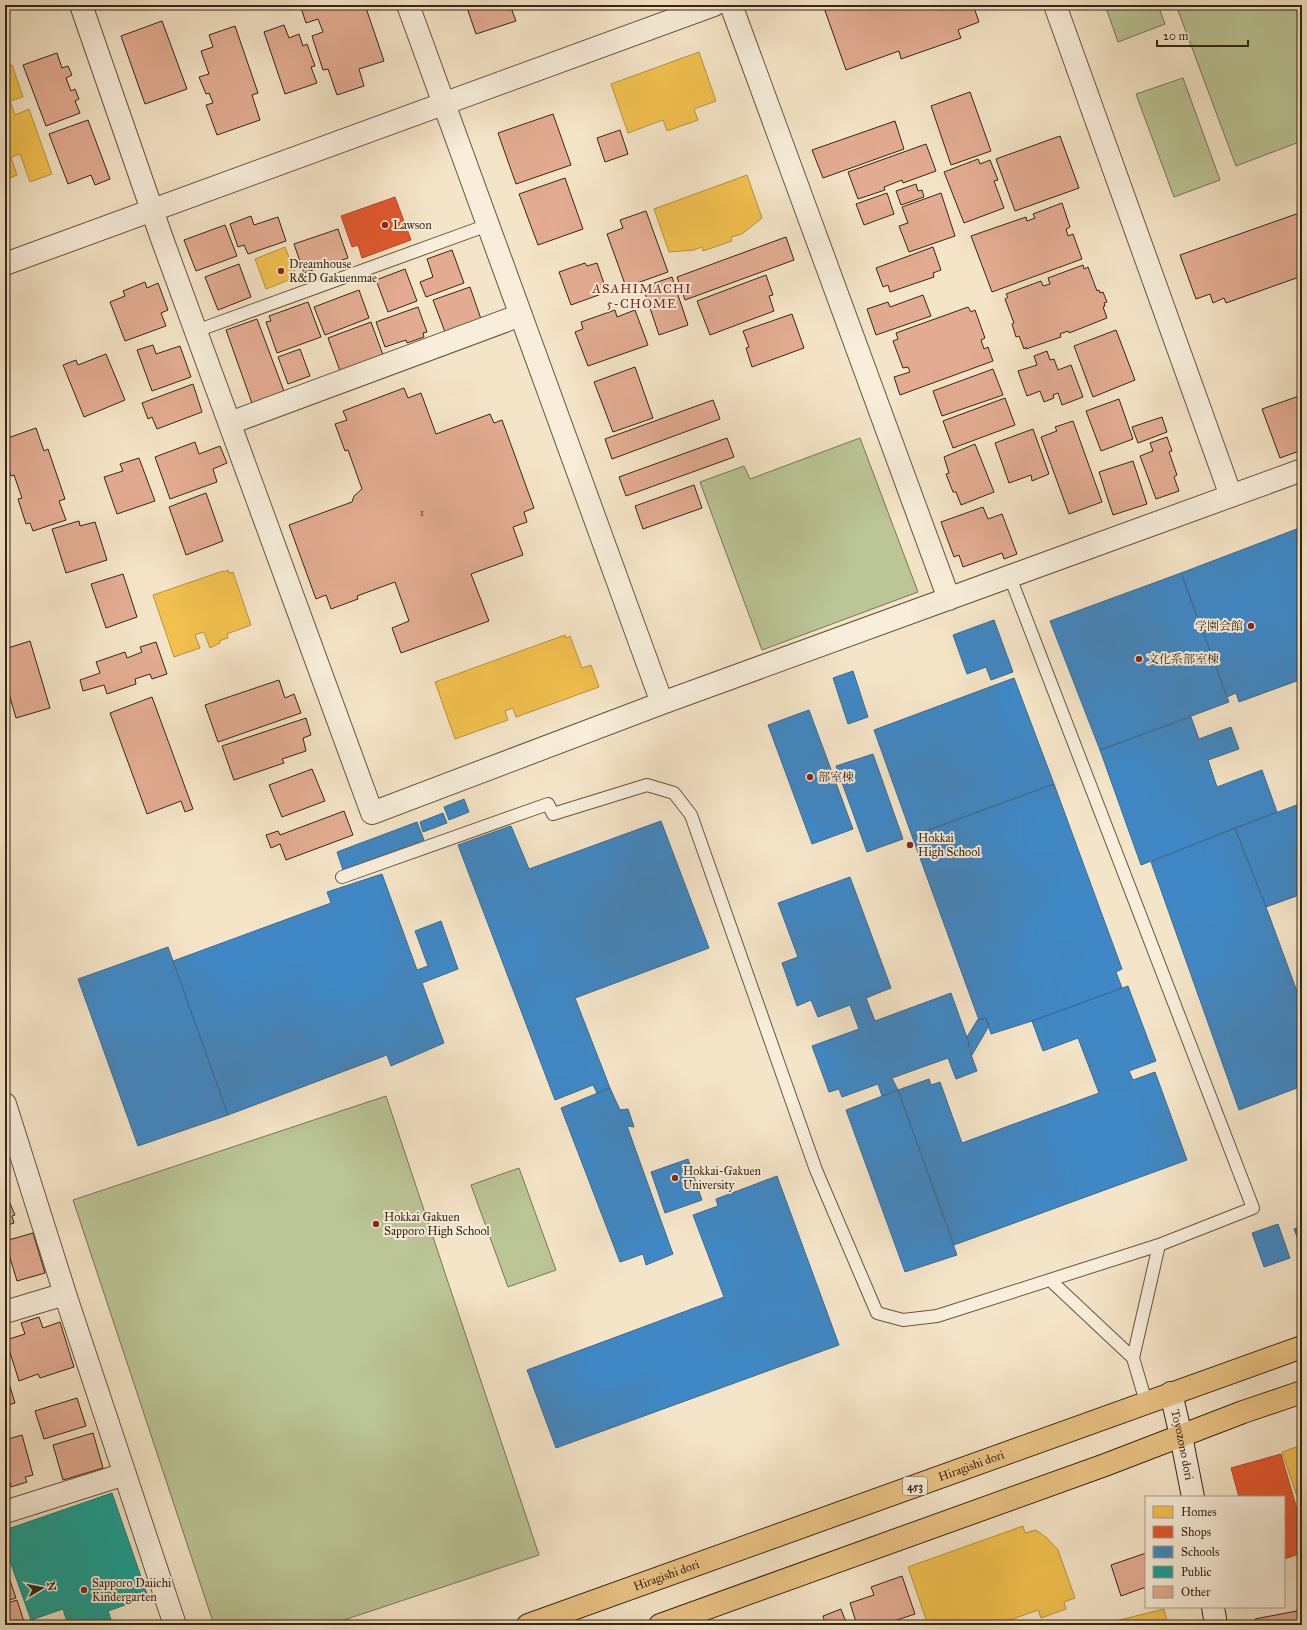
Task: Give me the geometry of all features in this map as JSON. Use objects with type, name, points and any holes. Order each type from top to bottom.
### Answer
[{"type":"highway","name":"Hiragishi dori","points":[[528,1625],[1302,1347]]},
{"type":"highway","points":[[660,1625],[1106,1465],[1302,1392]]},
{"type":"street","points":[[81,5],[152,210],[372,813],[662,703],[1302,470]]},
{"type":"street","points":[[408,5],[662,703]]},
{"type":"street","points":[[5,264],[714,5]]},
{"type":"street","points":[[731,5],[949,599]]},
{"type":"street","points":[[1056,5],[1231,496]]},
{"type":"street","points":[[230,423],[521,315]]},
{"type":"street","points":[[5,1104],[65,1294],[175,1625]]},
{"type":"street","points":[[5,1312],[65,1294]]},
{"type":"street","name":"Toyozono dori","points":[[1171,1393],[1193,1496]]},
{"type":"street","points":[[5,1512],[125,1474]]},
{"type":"street","points":[[1213,1608],[1216,1625]]},
{"type":"lane","points":[[196,331],[488,225]]},
{"type":"lane","points":[[342,877],[548,804],[553,814],[647,785],[674,793],[692,814],[816,1170],[877,1313],[903,1320],[937,1316],[1159,1245],[1253,1208],[1010,576]]},
{"type":"lane","points":[[1146,1402],[1133,1358],[1159,1245]]},
{"type":"lane","points":[[1050,1280],[1133,1358]]},
{"type":"green space","points":[[1105,5],[1158,5],[1165,24],[1118,42]]},
{"type":"green space","points":[[1176,5],[1302,5],[1302,141],[1236,166]]},
{"type":"green space","points":[[1183,78],[1220,180],[1174,197],[1136,94]]},
{"type":"green space","points":[[860,438],[918,592],[762,650],[700,482],[744,466],[750,479]]},
{"type":"green space","points":[[386,1096],[539,1555],[329,1625],[214,1625],[73,1200]]},
{"type":"green space","points":[[519,1168],[556,1270],[508,1287],[471,1185]]},
{"type":"building: Homes","points":[[5,5],[10,13],[5,15]]},
{"type":"building: Homes","points":[[699,52],[716,101],[694,109],[698,120],[667,131],[663,120],[628,133],[611,84]]},
{"type":"building: Homes","points":[[12,65],[23,97],[10,101],[15,115],[29,109],[52,174],[30,182],[20,154],[11,157],[17,175],[5,180],[5,67]]},
{"type":"building: Homes","points":[[747,175],[762,218],[742,234],[731,237],[732,241],[703,251],[702,247],[694,250],[669,252],[654,209]]},
{"type":"building: Homes","points":[[285,247],[297,277],[266,289],[255,259]]},
{"type":"building: Homes","points":[[228,570],[229,573],[233,572],[251,625],[227,634],[228,638],[219,641],[220,643],[210,648],[204,632],[195,635],[200,648],[174,657],[153,595]]},
{"type":"building: Homes","points":[[565,635],[566,638],[570,636],[582,668],[591,665],[599,687],[516,717],[513,708],[505,711],[508,720],[455,739],[435,682]]},
{"type":"building: Homes","points":[[1302,1445],[1302,1511],[1282,1452]]},
{"type":"building: Homes","points":[[1023,1526],[1025,1533],[1036,1530],[1047,1538],[1058,1550],[1075,1598],[1064,1602],[1066,1609],[1041,1618],[1038,1610],[996,1625],[928,1625],[908,1567]]},
{"type":"building: Homes","points":[[1164,1609],[1168,1625],[1099,1625]]},
{"type":"building: Shops","points":[[395,197],[411,240],[362,258],[358,245],[352,247],[341,216]]},
{"type":"building: Shops","points":[[1281,1454],[1302,1527],[1302,1553],[1285,1559],[1285,1496],[1239,1496],[1231,1468]]},
{"type":"building: Schools","name":"学園会館","points":[[1302,527],[1302,679],[1239,702],[1236,693],[1227,697],[1181,573]]},
{"type":"building: Schools","name":"文化系部室棟","points":[[1181,573],[1229,702],[1100,750],[1050,621]]},
{"type":"building: Schools","points":[[994,620],[1013,672],[991,680],[986,667],[967,674],[953,635]]},
{"type":"building: Schools","points":[[853,671],[868,717],[848,724],[833,678]]},
{"type":"building: Schools","points":[[1014,678],[1054,784],[912,836],[874,730]]},
{"type":"building: Schools","name":"部室棟","points":[[809,710],[853,829],[812,844],[768,725]]},
{"type":"building: Schools","points":[[1191,717],[1199,739],[1231,727],[1239,749],[1208,760],[1217,787],[1262,770],[1277,812],[1141,865],[1100,750]]},
{"type":"building: Schools","points":[[873,754],[903,839],[867,852],[836,766]]},
{"type":"building: Schools","points":[[1054,784],[1122,969],[1116,972],[1122,988],[1032,1021],[991,1034],[986,1018],[979,1020],[912,836]]},
{"type":"building: Schools","points":[[464,799],[469,812],[449,820],[444,807]]},
{"type":"building: Schools","points":[[1302,803],[1302,894],[1266,907],[1235,828]]},
{"type":"building: Schools","points":[[443,813],[447,823],[423,832],[420,822]]},
{"type":"building: Schools","points":[[661,821],[709,948],[575,998],[610,1088],[597,1093],[593,1085],[555,1100],[458,845],[511,826],[529,869]]},
{"type":"building: Schools","points":[[417,822],[424,840],[343,870],[337,852]]},
{"type":"building: Schools","points":[[1235,828],[1302,1005],[1302,1086],[1239,1110],[1151,862]]},
{"type":"building: Schools","points":[[382,874],[417,970],[428,966],[415,931],[441,921],[458,969],[422,983],[444,1043],[391,1066],[387,1055],[228,1115],[173,961],[331,903],[327,892]]},
{"type":"building: Schools","points":[[850,877],[891,988],[866,998],[875,1021],[951,993],[970,1046],[968,1046],[977,1071],[956,1079],[948,1058],[892,1078],[898,1090],[882,1096],[878,1084],[842,1097],[839,1089],[829,1092],[812,1046],[859,1029],[850,1005],[818,1017],[811,1000],[797,1006],[782,963],[798,957],[778,903]]},
{"type":"building: Schools","points":[[168,947],[228,1115],[138,1146],[78,979]]},
{"type":"building: Schools","points":[[1128,986],[1156,1061],[1129,1071],[1133,1080],[1155,1072],[1187,1160],[954,1245],[898,1090],[929,1079],[931,1085],[940,1082],[962,1143],[1099,1093],[1078,1038],[1043,1051],[1032,1021]]},
{"type":"building: Schools","points":[[986,1018],[989,1026],[972,1055],[967,1037],[978,1019]]},
{"type":"building: Schools","points":[[610,1088],[620,1110],[628,1109],[634,1127],[627,1126],[673,1254],[646,1265],[643,1254],[620,1262],[561,1108]]},
{"type":"building: Schools","points":[[898,1090],[957,1255],[905,1272],[846,1110]]},
{"type":"building: Schools","points":[[688,1159],[702,1200],[665,1213],[651,1172]]},
{"type":"building: Schools","points":[[777,1176],[839,1345],[556,1448],[527,1370],[724,1297],[693,1215],[718,1206],[716,1199]]},
{"type":"building: Schools","points":[[1278,1224],[1290,1258],[1264,1267],[1252,1233]]},
{"type":"building: Schools","points":[[1302,1226],[1302,1250],[1294,1229]]},
{"type":"building: Public","name":"Sapporo Daiichi Kindergarten","points":[[112,1493],[148,1597],[108,1611],[113,1625],[68,1625],[63,1609],[31,1620],[5,1547],[5,1530]]},
{"type":"building: Other","points":[[300,5],[365,5],[384,61],[359,69],[364,86],[337,95],[328,69],[323,70],[312,36],[323,32],[318,19],[306,23]]},
{"type":"building: Other","points":[[466,5],[510,5],[516,21],[476,34]]},
{"type":"building: Other","points":[[823,5],[973,5],[979,22],[958,30],[961,38],[901,59],[899,51],[846,70]]},
{"type":"building: Other","points":[[162,21],[187,89],[145,104],[121,36]]},
{"type":"building: Other","points":[[284,25],[289,38],[299,34],[303,46],[307,44],[315,66],[311,67],[317,83],[285,94],[264,32]]},
{"type":"building: Other","points":[[235,26],[258,93],[252,95],[260,120],[217,135],[206,105],[213,103],[209,93],[206,94],[199,77],[209,74],[201,51],[213,47],[209,35]]},
{"type":"building: Other","points":[[57,53],[62,68],[68,66],[72,75],[66,78],[71,91],[75,89],[79,99],[75,101],[80,113],[46,126],[23,65]]},
{"type":"building: Other","points":[[970,92],[991,151],[951,165],[931,106]]},
{"type":"building: Other","points":[[553,114],[571,165],[516,184],[498,133]]},
{"type":"building: Other","points":[[88,120],[110,179],[95,185],[91,175],[68,184],[49,134]]},
{"type":"building: Other","points":[[895,121],[904,149],[823,178],[812,150]]},
{"type":"building: Other","points":[[620,130],[628,154],[605,162],[597,138]]},
{"type":"building: Other","points":[[1060,136],[1079,188],[1015,211],[996,159]]},
{"type":"building: Other","points":[[926,144],[936,171],[903,183],[902,180],[884,187],[885,190],[858,199],[848,172]]},
{"type":"building: Other","points":[[978,159],[980,164],[990,160],[998,180],[994,181],[1004,208],[964,223],[944,172]]},
{"type":"building: Other","points":[[565,178],[583,229],[538,245],[519,194]]},
{"type":"building: Other","points":[[916,184],[918,191],[922,190],[924,197],[901,205],[896,191]]},
{"type":"building: Other","points":[[887,193],[894,214],[864,225],[856,204]]},
{"type":"building: Other","points":[[941,193],[955,236],[909,252],[899,226],[908,223],[902,207]]},
{"type":"building: Other","points":[[1062,203],[1070,227],[1066,229],[1068,236],[1073,234],[1082,259],[992,292],[971,236],[1026,217],[1027,221],[1035,218],[1033,214]]},
{"type":"building: Other","points":[[646,211],[668,272],[626,287],[607,234],[623,228],[620,220]]},
{"type":"building: Other","points":[[1302,212],[1302,276],[1226,303],[1224,298],[1213,303],[1210,294],[1196,299],[1180,255]]},
{"type":"building: Other","points":[[251,216],[254,225],[278,217],[286,241],[248,254],[244,245],[238,247],[230,224]]},
{"type":"building: Other","points":[[225,225],[237,256],[196,271],[184,240]]},
{"type":"building: Other","points":[[338,229],[348,258],[304,273],[294,244]]},
{"type":"building: Other","points":[[786,237],[794,260],[685,300],[677,277]]},
{"type":"building: Other","points":[[933,247],[941,270],[933,273],[934,277],[890,292],[888,285],[883,287],[876,268]]},
{"type":"building: Other","points":[[452,250],[464,283],[426,297],[420,282],[433,277],[427,259]]},
{"type":"building: Other","points":[[585,263],[587,266],[597,263],[607,292],[571,305],[559,272]]},
{"type":"building: Other","points":[[239,264],[251,297],[218,310],[205,277]]},
{"type":"building: Other","points":[[1083,265],[1084,269],[1088,267],[1097,291],[1099,290],[1100,293],[1103,292],[1107,302],[1104,303],[1105,306],[1103,307],[1107,318],[1069,333],[1068,331],[1060,334],[1061,337],[1026,349],[1026,347],[1024,349],[1019,336],[1016,337],[1012,324],[1014,323],[1005,299],[1008,297],[1006,294],[1041,281],[1043,286],[1050,284],[1048,278]]},
{"type":"building: Other","points":[[405,269],[417,301],[388,312],[376,280]]},
{"type":"building: Other","points":[[766,275],[773,295],[769,296],[774,311],[710,335],[697,301]]},
{"type":"building: Other","points":[[672,277],[688,325],[659,335],[643,287]]},
{"type":"building: Other","points":[[145,282],[147,288],[158,283],[168,310],[161,313],[166,326],[125,341],[110,302],[125,296],[123,291]]},
{"type":"building: Other","points":[[470,287],[481,319],[445,332],[433,300]]},
{"type":"building: Other","points":[[359,290],[369,318],[325,335],[314,307]]},
{"type":"building: Other","points":[[923,295],[931,316],[876,335],[867,309],[888,302],[890,307]]},
{"type":"building: Other","points":[[1302,296],[1302,310],[1298,298]]},
{"type":"building: Other","points":[[308,302],[321,337],[277,353],[266,322],[271,321],[269,316]]},
{"type":"building: Other","points":[[418,307],[427,332],[423,333],[424,337],[407,343],[406,340],[385,347],[376,322]]},
{"type":"building: Other","points":[[968,307],[971,312],[975,310],[985,338],[981,340],[984,349],[988,347],[993,361],[900,395],[894,377],[910,372],[908,367],[903,368],[893,341],[898,339],[896,333]]},
{"type":"building: Other","points":[[615,310],[617,317],[635,310],[648,345],[588,366],[575,332],[583,329],[581,322]]},
{"type":"building: Other","points":[[792,314],[804,348],[752,367],[746,348],[749,347],[743,331]]},
{"type":"building: Other","points":[[257,319],[285,394],[253,406],[226,330]]},
{"type":"building: Other","points":[[371,322],[383,355],[340,371],[328,338]]},
{"type":"building: Other","points":[[1116,330],[1135,380],[1093,397],[1074,346]]},
{"type":"building: Other","points":[[153,345],[156,354],[180,346],[191,377],[152,391],[137,350]]},
{"type":"building: Other","points":[[300,349],[310,376],[288,384],[278,357]]},
{"type":"building: Other","points":[[1047,351],[1050,360],[1054,359],[1058,370],[1071,365],[1083,397],[1062,405],[1058,393],[1053,395],[1054,398],[1044,402],[1040,391],[1027,396],[1018,371],[1037,365],[1034,356]]},
{"type":"building: Other","points":[[106,354],[125,400],[84,417],[63,365],[76,360],[78,365]]},
{"type":"building: Other","points":[[635,367],[653,418],[613,432],[594,382]]},
{"type":"building: Other","points":[[993,369],[1003,395],[942,416],[933,391]]},
{"type":"building: Other","points":[[193,384],[202,412],[157,429],[152,417],[148,419],[142,403]]},
{"type":"building: Other","points":[[404,388],[408,398],[421,393],[436,434],[490,414],[494,423],[502,420],[534,508],[524,512],[527,522],[513,527],[523,555],[471,574],[489,621],[401,653],[392,628],[409,621],[395,582],[357,596],[358,599],[331,609],[326,595],[316,599],[289,525],[352,502],[354,496],[362,489],[348,450],[345,451],[335,424],[347,420],[343,411]]},
{"type":"building: Other","points":[[1302,395],[1302,450],[1280,458],[1262,409]]},
{"type":"building: Other","points":[[1005,398],[1015,425],[953,448],[943,421]]},
{"type":"building: Other","points":[[1119,399],[1133,439],[1101,451],[1086,411]]},
{"type":"building: Other","points":[[713,400],[720,419],[612,459],[605,439]]},
{"type":"building: Other","points":[[1162,417],[1167,432],[1138,443],[1132,427]]},
{"type":"building: Other","points":[[1073,421],[1102,502],[1069,514],[1041,437],[1057,431],[1055,427]]},
{"type":"building: Other","points":[[36,428],[44,451],[48,449],[65,499],[59,501],[66,520],[33,531],[30,523],[26,524],[18,499],[22,498],[14,475],[11,476],[5,460],[5,451],[7,450],[5,439]]},
{"type":"building: Other","points":[[1033,429],[1049,474],[1032,481],[1031,475],[1009,483],[995,443]]},
{"type":"building: Other","points":[[1167,437],[1172,451],[1169,452],[1177,475],[1174,477],[1179,491],[1156,499],[1140,456],[1153,451],[1150,443]]},
{"type":"building: Other","points":[[727,438],[734,457],[626,496],[619,477]]},
{"type":"building: Other","points":[[195,442],[199,454],[220,446],[227,463],[213,469],[217,482],[170,499],[155,457]]},
{"type":"building: Other","points":[[975,444],[994,492],[961,505],[956,492],[953,492],[946,474],[949,473],[944,457]]},
{"type":"building: Other","points":[[139,458],[155,501],[117,514],[104,477],[123,471],[120,464]]},
{"type":"building: Other","points":[[1133,461],[1147,504],[1113,515],[1099,472]]},
{"type":"building: Other","points":[[694,485],[702,508],[643,529],[635,506]]},
{"type":"building: Other","points":[[206,493],[223,541],[186,555],[169,507]]},
{"type":"building: Other","points":[[983,507],[988,519],[1002,514],[1017,554],[1004,559],[1002,553],[963,567],[959,555],[954,557],[941,522]]},
{"type":"building: Other","points":[[79,521],[80,526],[95,522],[107,560],[66,573],[52,529]]},
{"type":"building: Other","points":[[123,574],[137,617],[106,628],[91,584]]},
{"type":"building: Other","points":[[30,641],[50,708],[16,718],[5,680],[5,649]]},
{"type":"building: Other","points":[[156,642],[167,674],[152,679],[150,674],[135,679],[136,684],[107,694],[104,685],[83,691],[80,680],[100,673],[96,662],[125,652],[127,658],[142,652],[140,647]]},
{"type":"building: Other","points":[[279,680],[285,698],[294,694],[301,713],[218,742],[205,705]]},
{"type":"building: Other","points":[[152,697],[193,809],[185,812],[181,801],[147,814],[110,713]]},
{"type":"building: Other","points":[[306,718],[311,735],[303,738],[306,751],[282,759],[284,763],[234,780],[222,746]]},
{"type":"building: Other","points":[[312,769],[325,801],[282,817],[269,785]]},
{"type":"building: Other","points":[[344,811],[353,835],[286,860],[280,844],[271,848],[266,835],[278,831],[280,835]]},
{"type":"building: Other","points":[[5,1192],[15,1215],[12,1216],[14,1223],[5,1226]]},
{"type":"building: Other","points":[[33,1233],[45,1273],[17,1281],[5,1241]]},
{"type":"building: Other","points":[[39,1317],[43,1328],[60,1322],[74,1367],[40,1378],[38,1374],[19,1381],[6,1340],[25,1334],[21,1323]]},
{"type":"building: Other","points":[[5,1370],[15,1403],[5,1406]]},
{"type":"building: Other","points":[[77,1398],[86,1426],[44,1439],[35,1411]]},
{"type":"building: Other","points":[[93,1433],[103,1468],[63,1480],[53,1445]]},
{"type":"building: Other","points":[[22,1435],[33,1475],[25,1477],[27,1482],[11,1487],[10,1482],[5,1483],[5,1440]]},
{"type":"building: Other","points":[[1145,1553],[1145,1587],[1121,1596],[1111,1565]]},
{"type":"building: Other","points":[[5,1566],[16,1598],[5,1601]]},
{"type":"building: Other","points":[[902,1576],[915,1614],[882,1625],[857,1625],[850,1603],[874,1595],[871,1587]]},
{"type":"building: Other","points":[[17,1600],[25,1625],[5,1625],[5,1604]]},
{"type":"building: Other","points":[[841,1609],[847,1625],[819,1625],[825,1623],[823,1616]]},
{"type":"building: Other","points":[[1302,1610],[1302,1625],[1256,1625],[1255,1619]]},
{"type":"building: Other","points":[[920,1622],[921,1625],[911,1625]]},
{"type":"place","name":"Lawson","points":[[385,225]]},
{"type":"place","name":"Dreamhouse R&D Gakuenmae","points":[[281,271]]},
{"type":"place","name":"学園会館","points":[[1251,626]]},
{"type":"place","name":"文化系部室棟","points":[[1139,659]]},
{"type":"place","name":"部室棟","points":[[810,777]]},
{"type":"place","name":"Hokkai High School","points":[[910,845]]},
{"type":"place","name":"Hokkai-Gakuen University","points":[[675,1178]]},
{"type":"place","name":"Hokkai Gakuen Sapporo High School","points":[[376,1224]]},
{"type":"place","name":"Sapporo Daiichi Kindergarten","points":[[84,1590]]},
{"type":"district","name":"ASAHIMACHI 5-CHOME","points":[[642,296]]}]
